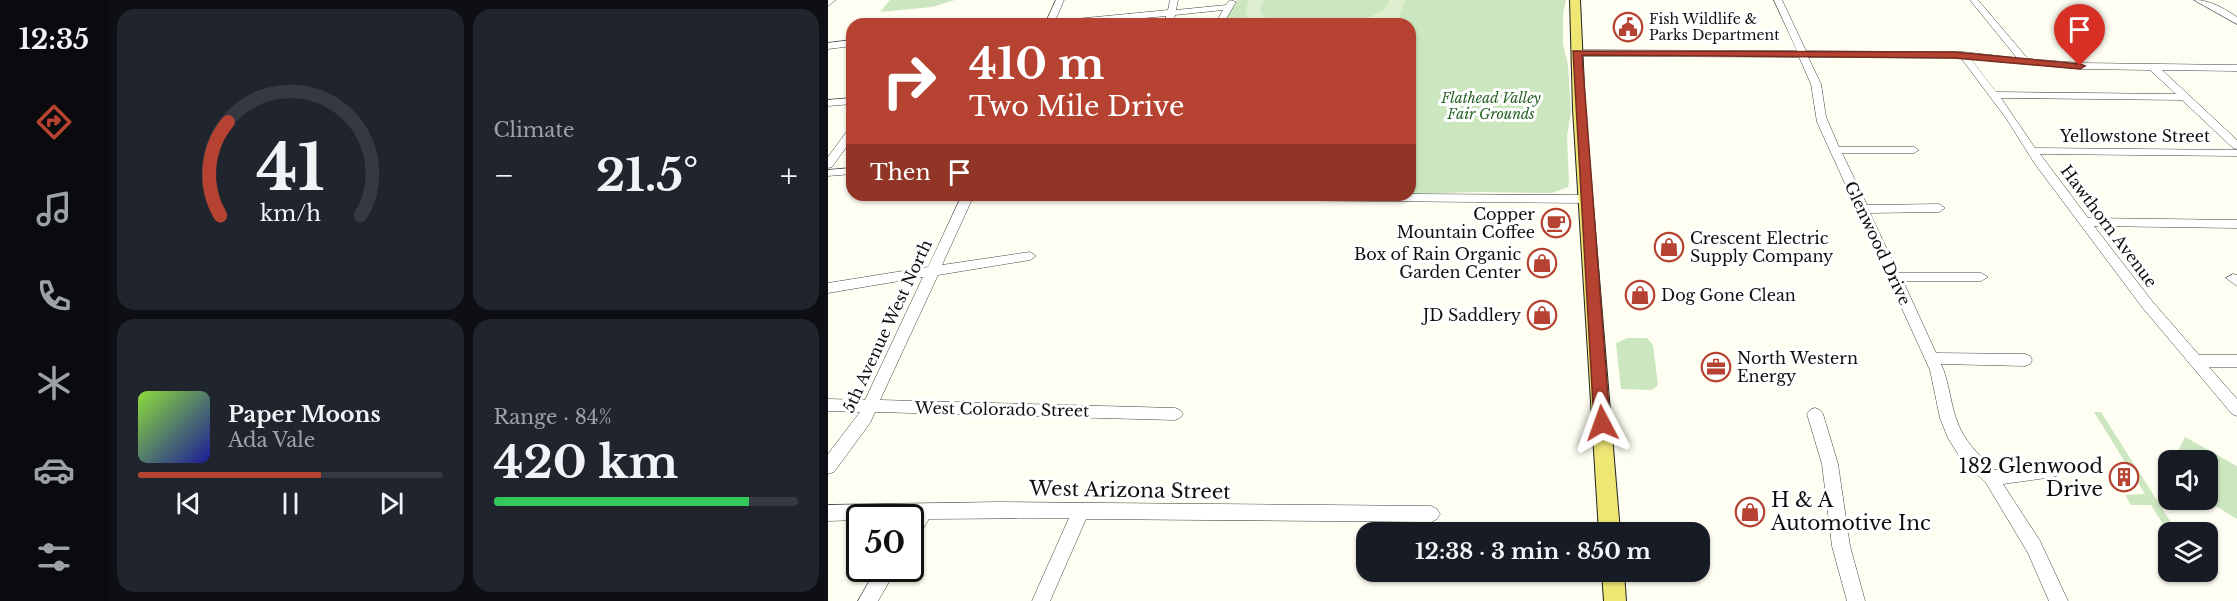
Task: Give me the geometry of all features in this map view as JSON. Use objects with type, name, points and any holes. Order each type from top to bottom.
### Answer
[{"type":"main road","points":[[1575,0],[1585,199],[1609,522]]},
{"type":"main road","points":[[1613,582],[1615,601]]},
{"type":"street","points":[[828,4],[832,0]]},
{"type":"street","points":[[1052,18],[1060,0]]},
{"type":"street","points":[[1170,18],[1174,0]]},
{"type":"street","name":"Glenwood Drive","points":[[1778,0],[1816,84],[1818,110],[1834,150],[1932,358],[1956,438],[1967,454],[1992,478],[2034,547],[2059,601]]},
{"type":"street","points":[[1974,0],[2024,60]]},
{"type":"street","points":[[2198,0],[2216,7],[2237,21]]},
{"type":"street","points":[[1118,18],[1230,4]]},
{"type":"street","points":[[1222,18],[1230,4]]},
{"type":"street","points":[[828,46],[846,44]]},
{"type":"street","points":[[1577,53],[1964,56],[2080,66],[2237,68]]},
{"type":"street","name":"Hawthorn Avenue","points":[[1964,56],[2085,222],[2194,361],[2237,410]]},
{"type":"street","points":[[2153,67],[2237,146]]},
{"type":"street","points":[[1994,95],[2183,97]]},
{"type":"street","points":[[828,104],[846,102]]},
{"type":"street","points":[[828,165],[846,140]]},
{"type":"street","points":[[1834,150],[1914,150]]},
{"type":"street","name":"Yellowstone Street","points":[[2032,152],[2237,153]]},
{"type":"street","points":[[828,173],[846,172]]},
{"type":"street","points":[[1416,197],[1585,199]]},
{"type":"street","name":"5th Avenue West North","points":[[828,467],[852,437],[871,406],[965,201]]},
{"type":"street","points":[[1863,209],[1940,208]]},
{"type":"street","points":[[2085,222],[2237,224]]},
{"type":"street","points":[[828,288],[933,271],[949,266],[1029,256]]},
{"type":"street","points":[[1894,277],[1981,277]]},
{"type":"street","points":[[1932,358],[2025,360]]},
{"type":"street","points":[[2194,361],[2231,362]]},
{"type":"street","name":"West Colorado Street","points":[[828,405],[1175,414]]},
{"type":"street","points":[[1815,414],[1830,464],[1841,546],[1856,601]]},
{"type":"street","points":[[1992,478],[2053,470]]},
{"type":"street","points":[[1041,601],[1081,511]]},
{"type":"street","name":"West Arizona Street","points":[[828,513],[1081,511],[1431,514]]},
{"type":"street","points":[[867,601],[879,582]]},
{"type":"green space","points":[[890,0],[955,0],[932,7],[880,12]]},
{"type":"green space","name":"Flathead Valley Fair Grounds","points":[[1237,0],[1566,0],[1563,14],[1563,44],[1568,64],[1571,112],[1567,136],[1568,187],[1552,193],[1416,194],[1416,18],[1226,18]]},
{"type":"green space","points":[[1249,0],[1264,0],[1260,10],[1266,18],[1248,18],[1245,13]]},
{"type":"green space","points":[[1390,0],[1405,0],[1399,18],[1368,18],[1383,10]]},
{"type":"green space","points":[[1628,338],[1647,338],[1653,345],[1658,385],[1652,390],[1621,389],[1616,343]]},
{"type":"green space","points":[[2094,412],[2101,412],[2158,502],[2158,510],[2163,510],[2171,522],[2162,522],[2151,505],[2131,505],[2125,495],[2145,494]]},
{"type":"green space","points":[[2185,437],[2208,450],[2179,450]]},
{"type":"green space","points":[[2218,455],[2237,466],[2237,519],[2218,507]]},
{"type":"place","name":"Fish Wildlife & Parks Department","points":[[1628,27]]},
{"type":"place","name":"Copper Mountain Coffee","points":[[1556,223]]},
{"type":"place","name":"Crescent Electric Supply Company","points":[[1669,247]]},
{"type":"place","name":"Box of Rain Organic Garden Center","points":[[1542,263]]},
{"type":"place","name":"Dog Gone Clean","points":[[1640,295]]},
{"type":"place","name":"JD Saddlery","points":[[1542,315]]},
{"type":"place","name":"North Western Energy","points":[[1716,367]]},
{"type":"place","name":"182 Glenwood Drive","points":[[2124,477]]},
{"type":"place","name":"H & A Automotive Inc","points":[[1750,512]]},
{"type":"route","points":[[1602,423],[1585,199],[1577,53],[1954,55],[2080,66]]}]
